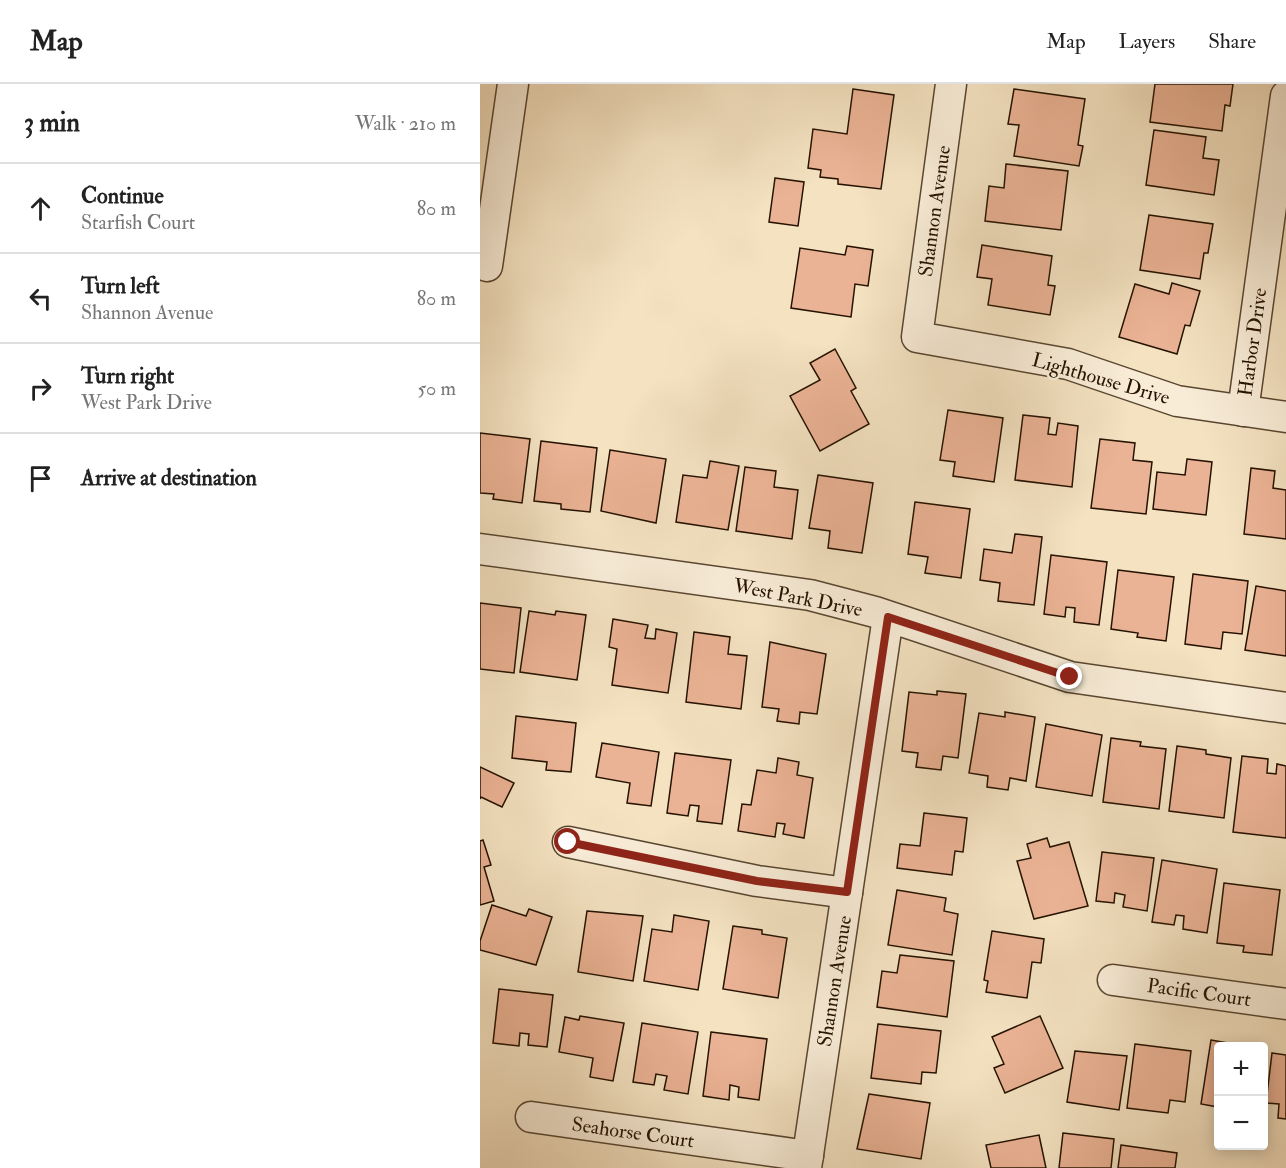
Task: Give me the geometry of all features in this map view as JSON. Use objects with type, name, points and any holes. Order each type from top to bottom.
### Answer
[{"type":"street","points":[[487,266],[513,84]]},
{"type":"street","name":"Shannon Avenue","points":[[917,338],[951,84]]},
{"type":"street","name":"Harbor Drive","points":[[1243,411],[1286,96]]},
{"type":"street","name":"Lighthouse Drive","points":[[917,338],[1068,364],[1177,401],[1286,417]]},
{"type":"street","name":"West Park Drive","points":[[480,549],[810,595],[888,617],[1070,677],[1286,708]]},
{"type":"street","name":"Shannon Avenue","points":[[807,1162],[888,617]]},
{"type":"street","points":[[568,842],[757,881],[847,892]]},
{"type":"street","name":"Pacific Court","points":[[1113,980],[1286,1004]]},
{"type":"street","name":"Seahorse Court","points":[[531,1118],[807,1162]]},
{"type":"building","points":[[1155,84],[1233,84],[1230,106],[1225,105],[1222,131],[1150,122]]},
{"type":"building","points":[[853,89],[894,95],[881,189],[838,184],[838,179],[820,177],[821,170],[808,168],[813,129],[847,134]]},
{"type":"building","points":[[1014,89],[1085,99],[1078,145],[1083,146],[1079,166],[1014,156],[1019,125],[1008,124]]},
{"type":"building","points":[[1154,130],[1206,137],[1203,158],[1219,160],[1214,195],[1146,185]]},
{"type":"building","points":[[1006,164],[1068,171],[1061,230],[985,221],[989,186],[1004,188]]},
{"type":"building","points":[[775,178],[804,182],[798,226],[769,222]]},
{"type":"building","points":[[1149,215],[1213,224],[1208,253],[1204,253],[1200,279],[1140,270]]},
{"type":"building","points":[[982,245],[1052,256],[1048,285],[1055,286],[1050,315],[988,305],[992,279],[977,277]]},
{"type":"building","points":[[847,246],[873,250],[868,286],[855,284],[851,317],[791,308],[800,248],[845,255]]},
{"type":"building","points":[[1172,283],[1200,291],[1190,326],[1185,325],[1177,354],[1119,337],[1135,284],[1169,294]]},
{"type":"building","points":[[835,349],[856,388],[851,391],[869,424],[820,451],[790,396],[820,380],[810,363]]},
{"type":"building","points":[[948,410],[1003,418],[994,482],[953,476],[955,462],[940,460]]},
{"type":"building","points":[[1023,415],[1050,418],[1048,434],[1056,435],[1058,423],[1078,426],[1072,487],[1015,480]]},
{"type":"building","points":[[480,433],[530,439],[522,503],[493,499],[494,494],[480,493]]},
{"type":"building","points":[[1100,439],[1135,443],[1133,460],[1152,462],[1146,514],[1091,508]]},
{"type":"building","points":[[541,441],[597,448],[590,512],[561,509],[561,504],[534,501]]},
{"type":"building","points":[[610,450],[666,459],[656,523],[601,511]]},
{"type":"building","points":[[1187,459],[1212,462],[1206,515],[1153,509],[1157,472],[1185,475]]},
{"type":"building","points":[[710,461],[739,466],[728,530],[676,522],[683,475],[707,478]]},
{"type":"building","points":[[745,467],[776,471],[774,487],[798,490],[792,539],[736,531]]},
{"type":"building","points":[[1251,468],[1275,471],[1273,488],[1286,490],[1286,539],[1244,534]]},
{"type":"building","points":[[818,475],[873,483],[862,553],[828,548],[830,531],[809,528]]},
{"type":"building","points":[[915,502],[970,509],[961,578],[925,573],[928,557],[908,554]]},
{"type":"building","points":[[1015,534],[1042,537],[1034,605],[998,601],[1000,583],[980,580],[984,549],[1012,553]]},
{"type":"building","points":[[1051,555],[1107,562],[1099,625],[1074,622],[1075,608],[1066,607],[1065,617],[1044,614]]},
{"type":"building","points":[[1118,570],[1174,577],[1166,641],[1137,637],[1138,633],[1111,629]]},
{"type":"building","points":[[1193,574],[1248,581],[1242,634],[1223,632],[1221,649],[1185,644]]},
{"type":"building","points":[[1256,586],[1286,591],[1286,656],[1245,650]]},
{"type":"building","points":[[480,603],[521,608],[514,673],[480,669]]},
{"type":"building","points":[[529,611],[555,615],[556,611],[586,615],[577,680],[520,672]]},
{"type":"building","points":[[613,619],[648,625],[645,638],[655,639],[656,629],[677,633],[668,693],[612,685],[617,649],[609,647]]},
{"type":"building","points":[[694,632],[730,637],[728,654],[747,656],[741,709],[686,702]]},
{"type":"building","points":[[770,642],[826,654],[817,714],[800,712],[799,724],[777,721],[779,709],[762,707]]},
{"type":"building","points":[[937,691],[966,694],[958,758],[943,756],[941,770],[916,767],[918,753],[902,751],[909,692],[937,695]]},
{"type":"building","points":[[1005,712],[1035,717],[1026,781],[1010,778],[1008,790],[987,787],[988,776],[969,773],[979,713],[1005,717]]},
{"type":"building","points":[[516,716],[576,723],[571,772],[546,770],[547,762],[512,758]]},
{"type":"building","points":[[1046,724],[1102,735],[1092,796],[1036,787]]},
{"type":"building","points":[[1111,738],[1141,742],[1140,746],[1166,749],[1159,809],[1103,802]]},
{"type":"building","points":[[602,743],[659,752],[651,806],[627,803],[630,783],[596,777]]},
{"type":"building","points":[[1177,746],[1206,750],[1206,754],[1231,758],[1224,818],[1169,811]]},
{"type":"building","points":[[675,753],[731,760],[722,824],[697,821],[699,806],[690,805],[688,816],[667,813]]},
{"type":"building","points":[[1242,756],[1268,759],[1267,773],[1276,774],[1277,764],[1286,766],[1286,838],[1233,832]]},
{"type":"building","points":[[778,758],[799,762],[797,775],[813,778],[804,838],[783,834],[785,824],[777,823],[775,837],[738,831],[742,804],[751,805],[757,770],[776,773]]},
{"type":"building","points":[[480,767],[514,783],[502,807],[481,797],[480,799]]},
{"type":"building","points":[[924,813],[967,818],[963,852],[955,851],[952,875],[897,868],[900,844],[920,846]]},
{"type":"building","points":[[1047,838],[1050,847],[1069,842],[1088,906],[1034,919],[1017,861],[1031,858],[1027,844]]},
{"type":"building","points":[[483,840],[491,865],[484,867],[494,901],[480,905],[480,841]]},
{"type":"building","points":[[1102,852],[1154,858],[1147,911],[1123,907],[1125,895],[1115,893],[1114,903],[1096,901]]},
{"type":"building","points":[[1162,860],[1217,869],[1207,933],[1183,929],[1184,916],[1176,915],[1174,925],[1152,922]]},
{"type":"building","points":[[1224,883],[1280,890],[1272,955],[1243,952],[1244,946],[1217,943]]},
{"type":"building","points":[[897,890],[946,898],[944,911],[958,914],[952,955],[888,945]]},
{"type":"building","points":[[492,905],[526,916],[529,909],[552,917],[536,965],[480,950],[480,941]]},
{"type":"building","points":[[587,911],[643,916],[633,981],[578,972]]},
{"type":"building","points":[[674,915],[709,921],[698,990],[644,981],[652,929],[672,932]]},
{"type":"building","points":[[733,926],[762,930],[762,934],[787,938],[778,998],[723,989]]},
{"type":"building","points":[[992,931],[1044,939],[1041,963],[1032,962],[1027,998],[986,992],[988,981],[984,980]]},
{"type":"building","points":[[900,955],[954,961],[947,1017],[877,1007],[882,971],[897,973]]},
{"type":"building","points":[[499,989],[553,995],[547,1047],[528,1045],[529,1034],[520,1033],[519,1046],[493,1043]]},
{"type":"building","points":[[580,1016],[624,1023],[613,1081],[590,1077],[593,1058],[559,1052],[565,1017],[579,1020]]},
{"type":"building","points":[[1040,1016],[1063,1068],[1005,1093],[994,1068],[1004,1064],[992,1037]]},
{"type":"building","points":[[642,1023],[698,1032],[688,1094],[664,1090],[667,1076],[656,1074],[654,1085],[633,1082]]},
{"type":"building","points":[[878,1024],[941,1031],[936,1073],[922,1072],[921,1084],[871,1078]]},
{"type":"building","points":[[711,1032],[767,1039],[759,1100],[738,1097],[739,1087],[730,1085],[729,1100],[703,1096]]},
{"type":"building","points":[[1211,1040],[1222,1042],[1214,1042],[1214,1106],[1201,1104]]},
{"type":"building","points":[[1135,1044],[1191,1051],[1185,1102],[1170,1100],[1168,1113],[1127,1108]]},
{"type":"building","points":[[1075,1051],[1127,1056],[1119,1110],[1067,1102]]},
{"type":"building","points":[[1272,1053],[1286,1055],[1286,1119],[1278,1118],[1279,1104],[1268,1103]]},
{"type":"building","points":[[869,1094],[930,1103],[921,1159],[857,1149]]},
{"type":"building","points":[[1063,1133],[1114,1139],[1111,1168],[1059,1168]]},
{"type":"building","points":[[1039,1135],[1046,1168],[991,1168],[986,1145]]},
{"type":"building","points":[[1121,1145],[1177,1153],[1175,1168],[1118,1168]]},
{"type":"route","points":[[568,842],[757,881],[847,892],[888,617],[1070,677]]}]
